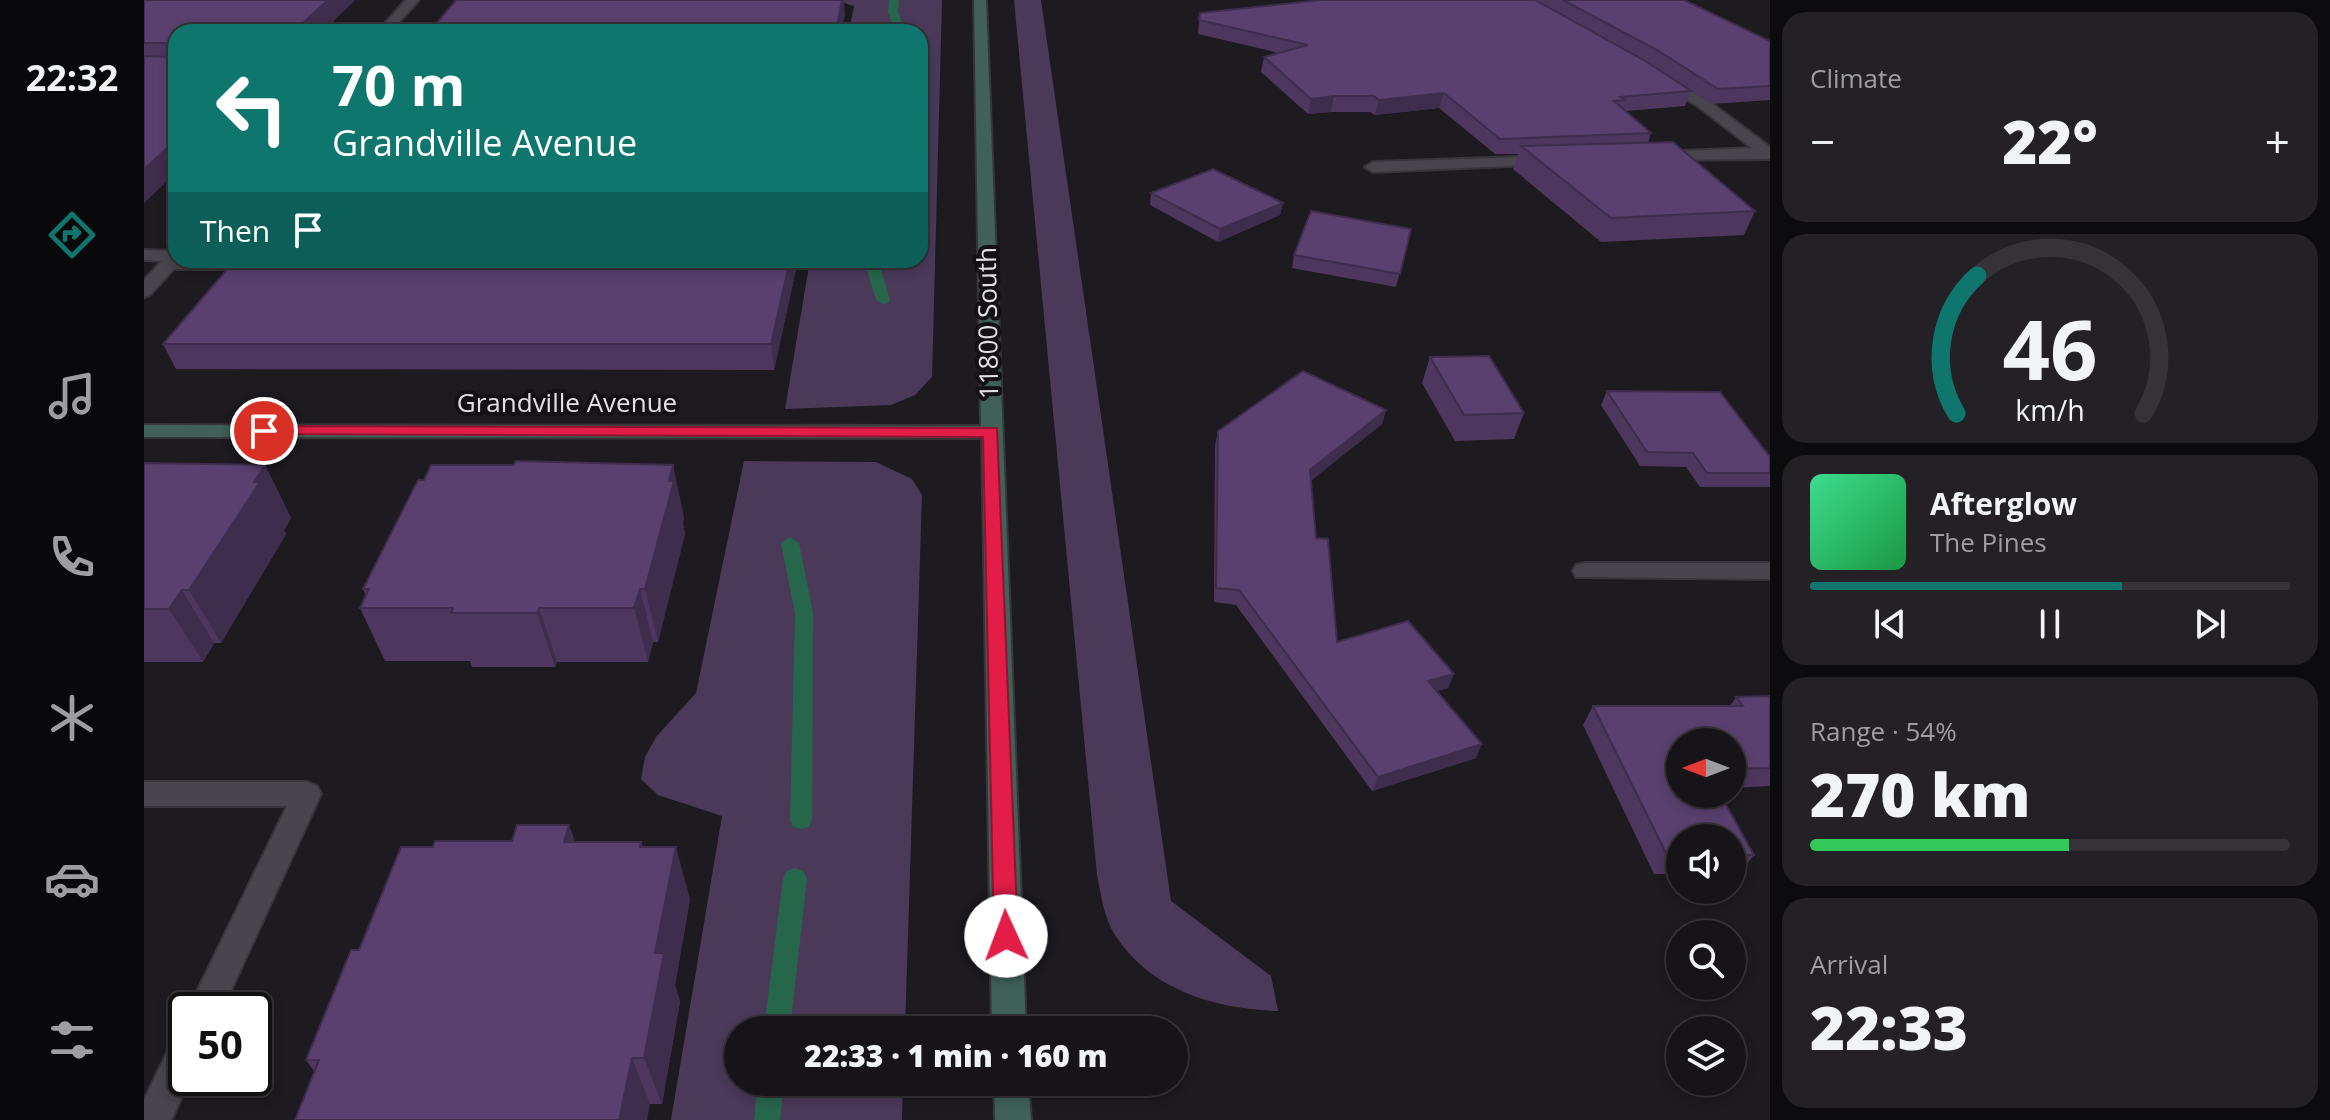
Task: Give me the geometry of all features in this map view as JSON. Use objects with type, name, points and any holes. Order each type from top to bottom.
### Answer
[{"type":"main road","name":"11800 South","points":[[980,0],[1009,1016]]},
{"type":"main road","name":"Grandville Avenue","points":[[144,431],[991,432]]},
{"type":"main road","points":[[1012,1096],[1013,1120]]},
{"type":"street","points":[[390,24],[413,0]]},
{"type":"street","points":[[1649,71],[1701,102],[1769,153]]},
{"type":"street","points":[[1640,157],[1769,153]]},
{"type":"street","points":[[1373,167],[1562,160]]},
{"type":"street","points":[[144,255],[168,258]]},
{"type":"street","points":[[144,291],[168,265]]},
{"type":"street","points":[[1585,571],[1770,571]]},
{"type":"street","points":[[144,794],[307,794],[214,992]]},
{"type":"street","points":[[153,1120],[168,1088]]},
{"type":"shaded area","points":[[834,0],[942,0],[932,377],[915,395],[891,405],[785,409],[809,268],[928,268],[928,24],[851,24],[854,6]]},
{"type":"shaded area","points":[[1014,0],[1041,0],[1171,901],[1271,976],[1278,1011],[1209,1001],[1166,983],[1130,954],[1111,928],[1103,906],[1097,875]]},
{"type":"shaded area","points":[[744,461],[876,462],[912,479],[922,495],[905,1016],[724,1016],[724,1096],[903,1096],[902,1120],[671,1120],[722,816],[658,795],[641,779],[645,757],[656,737],[696,693]]},
{"type":"building","points":[[144,0],[328,0],[302,24],[168,24],[168,44],[144,43]]},
{"type":"building","points":[[456,0],[842,0],[838,24],[436,24]]},
{"type":"building","points":[[1321,0],[1535,0],[1647,62],[1691,91],[1620,97],[1625,100],[1614,101],[1651,133],[1500,139],[1444,93],[1379,100],[1374,96],[1311,99],[1264,57],[1308,45],[1199,20],[1200,13]]},
{"type":"building","points":[[1563,0],[1684,0],[1770,41],[1770,86],[1718,89],[1659,51]]},
{"type":"building","points":[[168,53],[168,147],[144,169],[144,56],[167,57]]},
{"type":"building","points":[[1673,142],[1755,211],[1611,218],[1521,146]]},
{"type":"building","points":[[1213,169],[1283,203],[1220,229],[1151,193]]},
{"type":"building","points":[[1311,211],[1411,229],[1400,274],[1294,255]]},
{"type":"building","points":[[228,268],[788,268],[771,344],[163,344]]},
{"type":"building","points":[[1489,356],[1524,413],[1464,415],[1430,357]]},
{"type":"building","points":[[1303,371],[1386,410],[1310,470],[1316,538],[1328,539],[1337,642],[1408,621],[1454,674],[1428,681],[1482,744],[1378,777],[1239,590],[1216,588],[1218,431]]},
{"type":"building","points":[[1607,391],[1720,392],[1770,457],[1770,473],[1707,473],[1693,453],[1647,452]]},
{"type":"building","points":[[516,461],[673,465],[669,481],[674,481],[645,589],[640,589],[634,608],[539,608],[537,613],[451,613],[453,608],[360,608],[369,589],[363,589],[418,480],[424,480],[431,465],[514,465]]},
{"type":"building","points":[[144,463],[265,465],[254,482],[260,482],[189,590],[182,590],[169,609],[144,609]]},
{"type":"building","points":[[1770,696],[1770,768],[1746,769],[1746,728],[1666,728],[1666,808],[1728,808],[1737,824],[1666,824],[1666,853],[1593,706],[1743,706],[1736,697]]},
{"type":"building","points":[[517,825],[569,825],[564,842],[641,842],[640,847],[676,847],[655,953],[664,953],[644,1058],[632,1058],[619,1120],[295,1120],[319,1060],[306,1060],[351,950],[359,950],[401,847],[433,847],[435,841],[512,841]]},
{"type":"building","points":[[1746,841],[1754,855],[1746,855]]},
{"type":"waterway","points":[[894,0],[893,12],[897,24]]},
{"type":"waterway","points":[[873,268],[883,300]]},
{"type":"waterway","points":[[790,543],[804,613],[801,820]]},
{"type":"waterway","points":[[779,1016],[795,878]]},
{"type":"waterway","points":[[767,1120],[770,1096]]},
{"type":"route","points":[[264,431],[991,432],[1006,936]]}]
